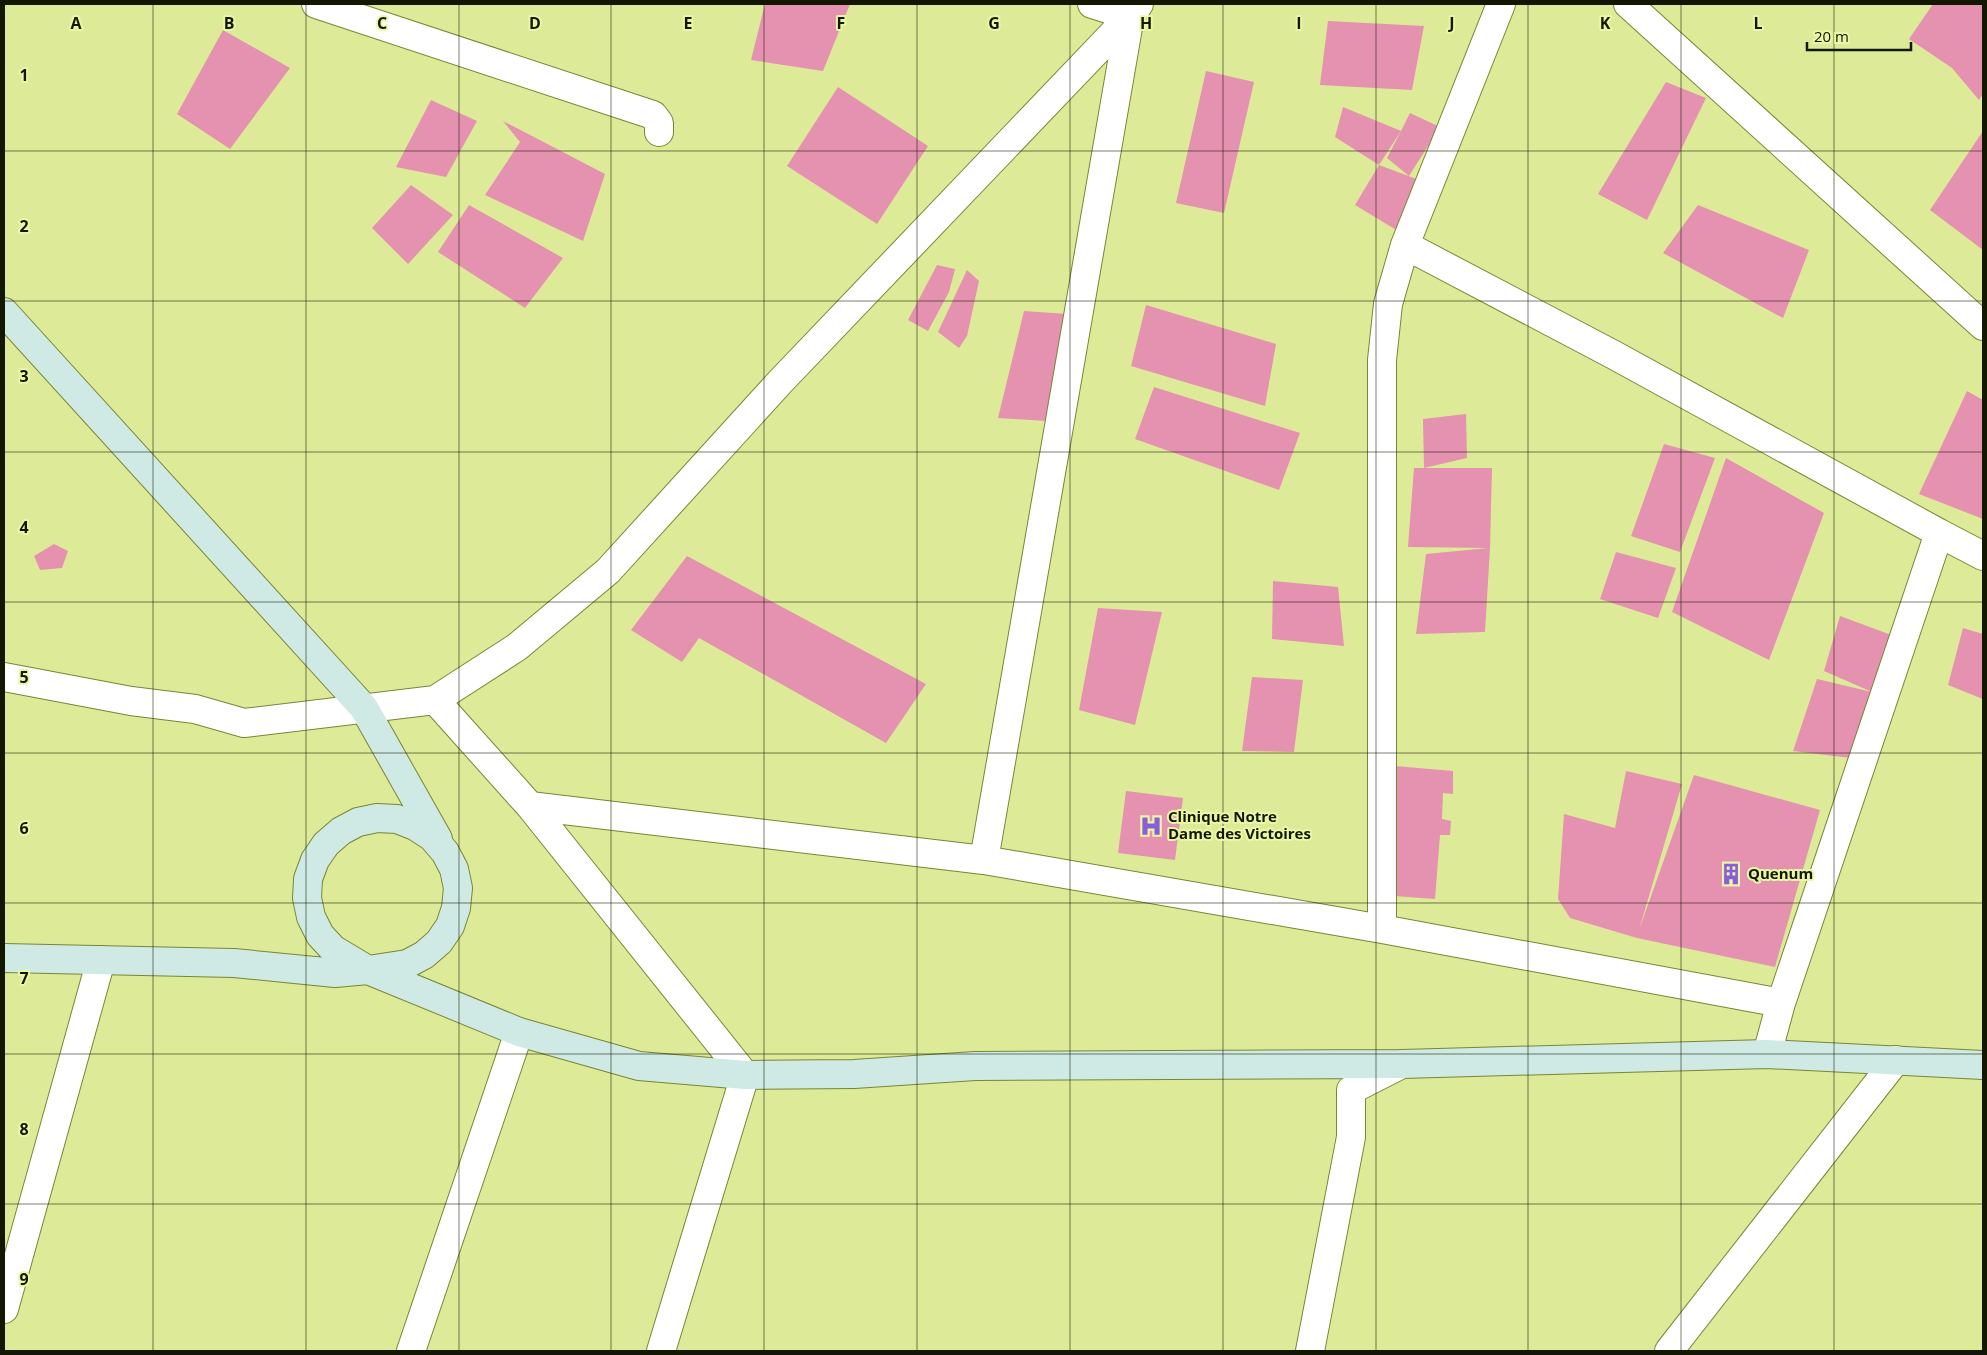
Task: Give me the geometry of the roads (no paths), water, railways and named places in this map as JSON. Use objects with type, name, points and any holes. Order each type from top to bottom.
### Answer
[{"type":"main road","points":[[4,312],[364,708],[454,869],[458,888],[456,908],[450,926],[439,942],[424,955],[407,964],[336,973],[234,963],[4,958]]},
{"type":"main road","points":[[445,852],[432,837],[415,826],[397,820],[377,818],[358,822],[341,831],[326,844],[315,860],[308,879],[307,898],[311,917],[320,935],[333,949],[368,970],[519,1032],[638,1066],[745,1075],[854,1074],[975,1066],[1402,1064],[1766,1054],[1983,1065]]},
{"type":"street","points":[[316,4],[654,115],[659,123],[659,132]]},
{"type":"street","points":[[1092,4],[1135,10]]},
{"type":"street","points":[[1382,929],[1382,360],[1388,304],[1405,244],[1501,4]]},
{"type":"street","points":[[1628,4],[1983,326]]},
{"type":"street","points":[[4,677],[131,701],[195,709],[244,723],[435,700],[517,647],[608,571],[780,382],[1135,10]]},
{"type":"street","points":[[984,860],[1135,10]]},
{"type":"street","points":[[1405,244],[1614,355],[1983,556]]},
{"type":"street","points":[[1766,1054],[1781,1003],[1939,533]]},
{"type":"street","points":[[435,700],[530,806],[745,1075],[661,1351]]},
{"type":"street","points":[[530,806],[984,860],[1382,929],[1781,1003]]},
{"type":"street","points":[[4,1309],[101,960]]},
{"type":"street","points":[[411,1351],[519,1032]]},
{"type":"street","points":[[1669,1351],[1896,1060]]},
{"type":"street","points":[[1310,1351],[1351,1137],[1351,1090],[1402,1064]]},
{"type":"place","name":"Clinique Notre Dame des Victoires","points":[[1151,826]]},
{"type":"place","name":"Quenum","points":[[1731,874]]}]
